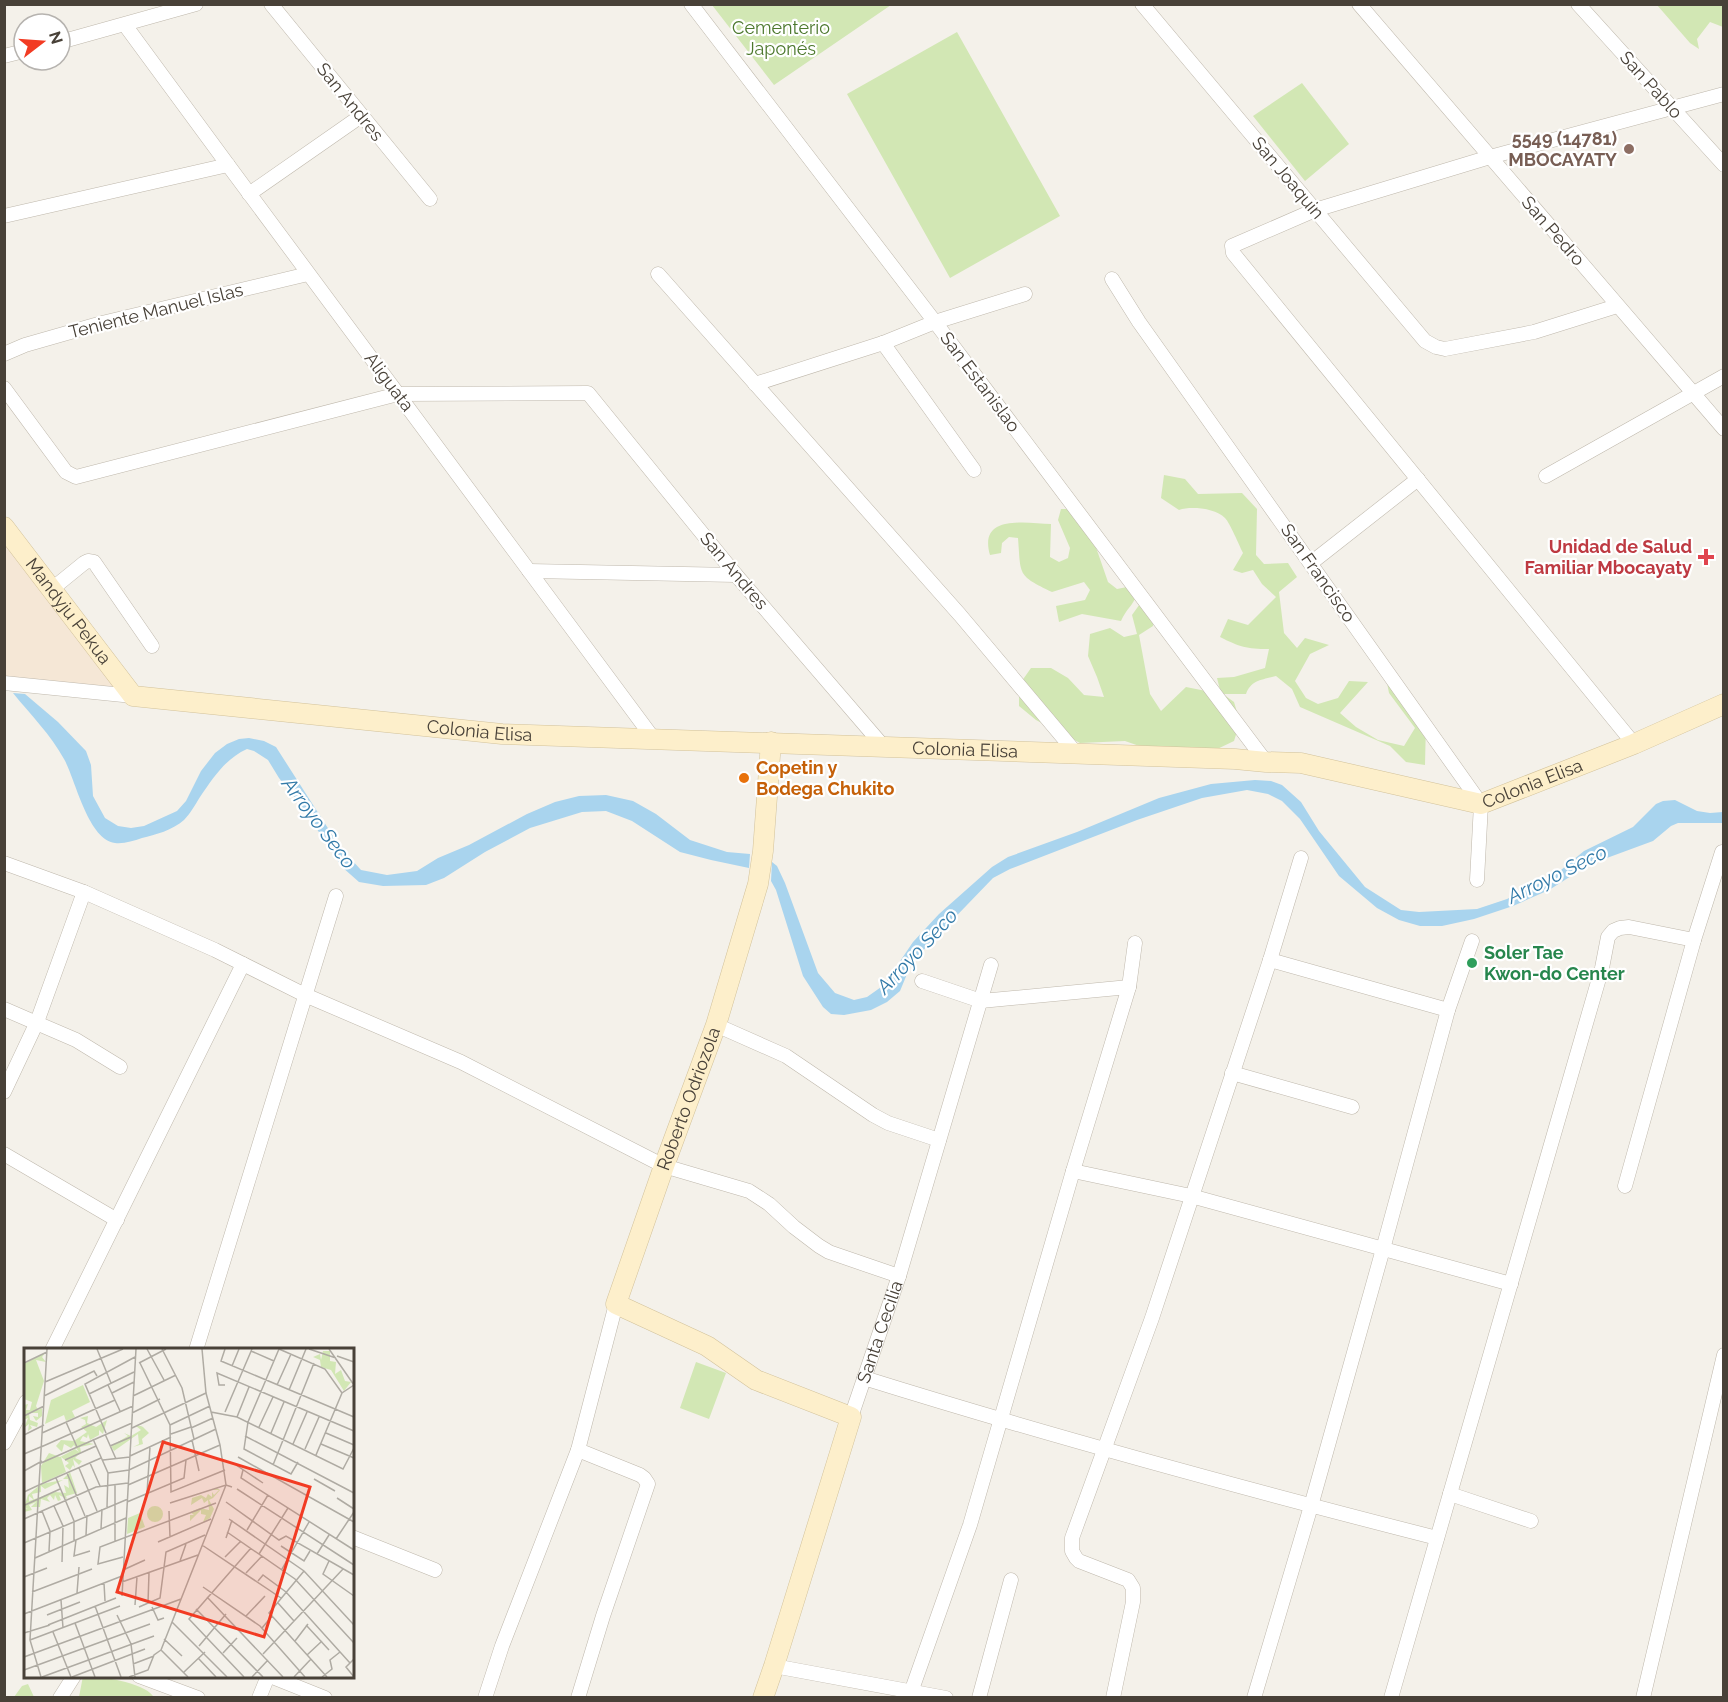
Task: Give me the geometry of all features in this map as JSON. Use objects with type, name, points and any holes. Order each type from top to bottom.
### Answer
[{"type":"street","name":"San Andres","points":[[271,4],[430,199]]},
{"type":"street","name":"San Estanislao","points":[[691,4],[935,322],[1266,762]]},
{"type":"street","name":"San Joaquin","points":[[1142,4],[1425,341],[1445,349],[1534,332],[1617,306]]},
{"type":"street","name":"San Pedro","points":[[1359,4],[1724,429]]},
{"type":"street","name":"San Pablo","points":[[1578,4],[1724,165]]},
{"type":"street","points":[[72,39],[190,5]]},
{"type":"street","name":"Aliguata","points":[[125,25],[653,738]]},
{"type":"street","points":[[1634,744],[1232,251],[1233,244],[1315,210],[1490,158],[1724,94]]},
{"type":"street","points":[[249,194],[362,116]]},
{"type":"street","points":[[4,216],[228,165]]},
{"type":"street","name":"Teniente Manuel Islas","points":[[4,354],[25,345],[92,326],[308,274]]},
{"type":"street","points":[[658,274],[960,615],[1076,753]]},
{"type":"street","name":"San Francisco","points":[[1112,279],[1139,322],[1481,804]]},
{"type":"street","points":[[754,384],[883,344],[935,322],[1025,294]]},
{"type":"street","points":[[883,344],[974,470]]},
{"type":"street","points":[[1546,476],[1724,376]]},
{"type":"street","points":[[4,388],[66,472],[76,477],[398,394]]},
{"type":"street","name":"San Andres","points":[[398,394],[588,393],[736,574],[883,746]]},
{"type":"street","points":[[1311,563],[1418,479]]},
{"type":"street","name":"Mandyju Pekua","points":[[4,526],[133,696]]},
{"type":"street","points":[[52,590],[84,563],[94,562],[152,646]]},
{"type":"street","points":[[529,571],[736,574]]},
{"type":"street","name":"Colonia Elisa","points":[[9,683],[502,734],[1076,753],[1301,763],[1481,804],[1634,744],[1724,704]]},
{"type":"street","name":"Roberto Odriozola","points":[[485,1698],[502,1646],[578,1450],[616,1304],[716,1025],[758,884],[763,851],[771,742]]},
{"type":"street","points":[[1477,880],[1481,804]]},
{"type":"street","points":[[1625,1186],[1694,940],[1722,852]]},
{"type":"street","points":[[1113,1698],[1133,1602],[1133,1588],[1128,1580],[1080,1561],[1074,1554],[1072,1538],[1152,1317],[1270,960],[1301,858]]},
{"type":"street","points":[[4,864],[84,892],[243,964],[305,995],[461,1062],[664,1166],[749,1191],[829,1252],[899,1276]]},
{"type":"street","points":[[4,1092],[37,1022],[84,892]]},
{"type":"street","points":[[197,1348],[336,896]]},
{"type":"street","points":[[1391,1698],[1602,968],[1608,937],[1613,931],[1629,927],[1694,940]]},
{"type":"street","points":[[1254,1698],[1311,1506],[1448,1010],[1472,941]]},
{"type":"street","points":[[910,1694],[970,1525],[1129,987],[1135,943]]},
{"type":"street","points":[[1270,960],[1448,1010]]},
{"type":"street","points":[[53,1348],[243,964]]},
{"type":"street","name":"Santa Cecilia","points":[[763,1698],[851,1417],[899,1276],[991,965]]},
{"type":"street","points":[[922,981],[981,1001],[1129,987]]},
{"type":"street","points":[[4,1009],[76,1040],[120,1067]]},
{"type":"street","points":[[716,1025],[783,1054],[888,1123],[939,1140]]},
{"type":"street","points":[[1232,1073],[1352,1107]]},
{"type":"street","points":[[4,1154],[117,1220]]},
{"type":"street","points":[[1073,1171],[1191,1196],[1511,1284]]},
{"type":"street","points":[[616,1304],[707,1346],[756,1380],[851,1417]]},
{"type":"street","points":[[1643,1698],[1724,1355]]},
{"type":"street","points":[[864,1378],[1105,1450],[1437,1538]]},
{"type":"street","points":[[4,1443],[24,1406]]},
{"type":"street","points":[[578,1450],[640,1475],[648,1484],[578,1698]]},
{"type":"street","points":[[1450,1494],[1530,1521]]},
{"type":"street","points":[[354,1538],[435,1570]]},
{"type":"street","points":[[979,1698],[1011,1580]]},
{"type":"street","points":[[774,1666],[910,1694],[946,1698]]},
{"type":"street","points":[[60,1698],[73,1678]]},
{"type":"street","points":[[142,1678],[198,1698]]},
{"type":"street","points":[[260,1698],[269,1678]]},
{"type":"street","points":[[272,1678],[325,1698]]},
{"type":"shaded area","points":[[5,533],[126,691],[5,681]]},
{"type":"green space","name":"Cementerio Japonés","points":[[712,5],[891,5],[774,85]]},
{"type":"green space","points":[[1657,5],[1723,5],[1723,27],[1710,22],[1697,39],[1699,49],[1690,43]]},
{"type":"green space","points":[[957,32],[1060,216],[950,278],[847,94]]},
{"type":"green space","points":[[1302,83],[1349,144],[1305,181],[1253,116]]},
{"type":"green space","points":[[1164,475],[1185,479],[1198,494],[1242,493],[1257,509],[1256,555],[1264,564],[1288,563],[1297,577],[1279,592],[1284,633],[1297,648],[1305,638],[1329,645],[1310,654],[1295,681],[1306,698],[1318,704],[1338,698],[1349,681],[1368,682],[1340,713],[1356,727],[1378,740],[1404,746],[1415,728],[1389,693],[1385,673],[1417,703],[1426,722],[1425,765],[1406,762],[1390,746],[1300,707],[1292,689],[1276,676],[1254,683],[1246,694],[1223,694],[1234,702],[1240,722],[1234,741],[1188,763],[1125,741],[1080,743],[1036,720],[1019,706],[1019,685],[1031,668],[1051,668],[1068,678],[1084,695],[1104,697],[1088,656],[1090,634],[1110,628],[1124,637],[1137,634],[1132,615],[1142,601],[1154,606],[1153,626],[1139,635],[1150,694],[1161,711],[1186,687],[1221,694],[1217,678],[1234,677],[1265,668],[1269,649],[1243,647],[1220,637],[1228,619],[1248,625],[1276,597],[1262,584],[1253,570],[1242,573],[1233,570],[1243,553],[1225,518],[1203,509],[1179,510],[1161,498]]},
{"type":"green space","points":[[1061,509],[1067,509],[1090,530],[1108,582],[1117,589],[1127,587],[1137,594],[1121,621],[1082,614],[1059,622],[1056,606],[1085,600],[1090,590],[1084,582],[1052,592],[1032,582],[1023,573],[1021,567],[1018,538],[1009,537],[1002,543],[1001,553],[990,555],[988,542],[991,533],[997,527],[1029,523],[1051,524],[1050,557],[1059,562],[1068,558],[1070,548],[1058,520]]},
{"type":"green space","points":[[696,1362],[726,1373],[709,1419],[680,1408]]},
{"type":"green space","points":[[83,1678],[104,1678],[131,1684],[148,1691],[153,1696],[152,1698],[79,1697]]},
{"type":"green space","points":[[28,1684],[34,1697],[14,1697],[22,1686]]},
{"type":"water","name":"Arroyo Seco","points":[[13,693],[25,694],[58,722],[86,751],[91,765],[93,796],[105,818],[118,826],[131,828],[144,826],[177,811],[186,801],[201,771],[215,753],[227,744],[249,738],[264,741],[276,747],[340,847],[361,870],[387,875],[417,871],[438,858],[555,802],[579,796],[606,795],[633,801],[656,814],[690,840],[727,852],[750,854],[749,868],[680,852],[632,821],[606,811],[582,812],[530,828],[485,852],[444,878],[426,885],[383,886],[359,882],[342,867],[268,760],[247,749],[232,758],[220,770],[180,824],[152,835],[115,843],[97,831],[59,750]]},
{"type":"water","name":"Arroyo Seco","points":[[1271,781],[1282,785],[1301,802],[1319,831],[1365,887],[1401,910],[1419,912],[1477,909],[1507,899],[1542,882],[1584,851],[1633,827],[1656,804],[1663,801],[1675,800],[1697,811],[1723,812],[1723,823],[1678,823],[1653,841],[1596,862],[1549,890],[1513,906],[1474,919],[1442,926],[1420,926],[1399,920],[1377,908],[1339,876],[1300,819],[1282,801],[1268,794],[1247,790],[1202,798],[1137,820],[1010,869],[993,878],[912,962],[900,991],[887,1002],[871,1010],[844,1015],[831,1014],[823,1007],[803,976],[776,890],[771,881],[772,862],[777,866],[785,883],[818,973],[835,993],[854,1000],[867,997],[884,985],[913,942],[939,914],[992,867],[1008,857],[1077,832],[1159,798],[1211,784]]},
{"type":"place","name":"5549 (14781) MBOCAYATY","points":[[1629,149]]},
{"type":"place","name":"Unidad de Salud Familiar Mbocayaty","points":[[1706,557]]},
{"type":"place","name":"Copetin y Bodega Chukito","points":[[744,778]]},
{"type":"place","name":"Soler Tae Kwon-do Center","points":[[1472,963]]}]
